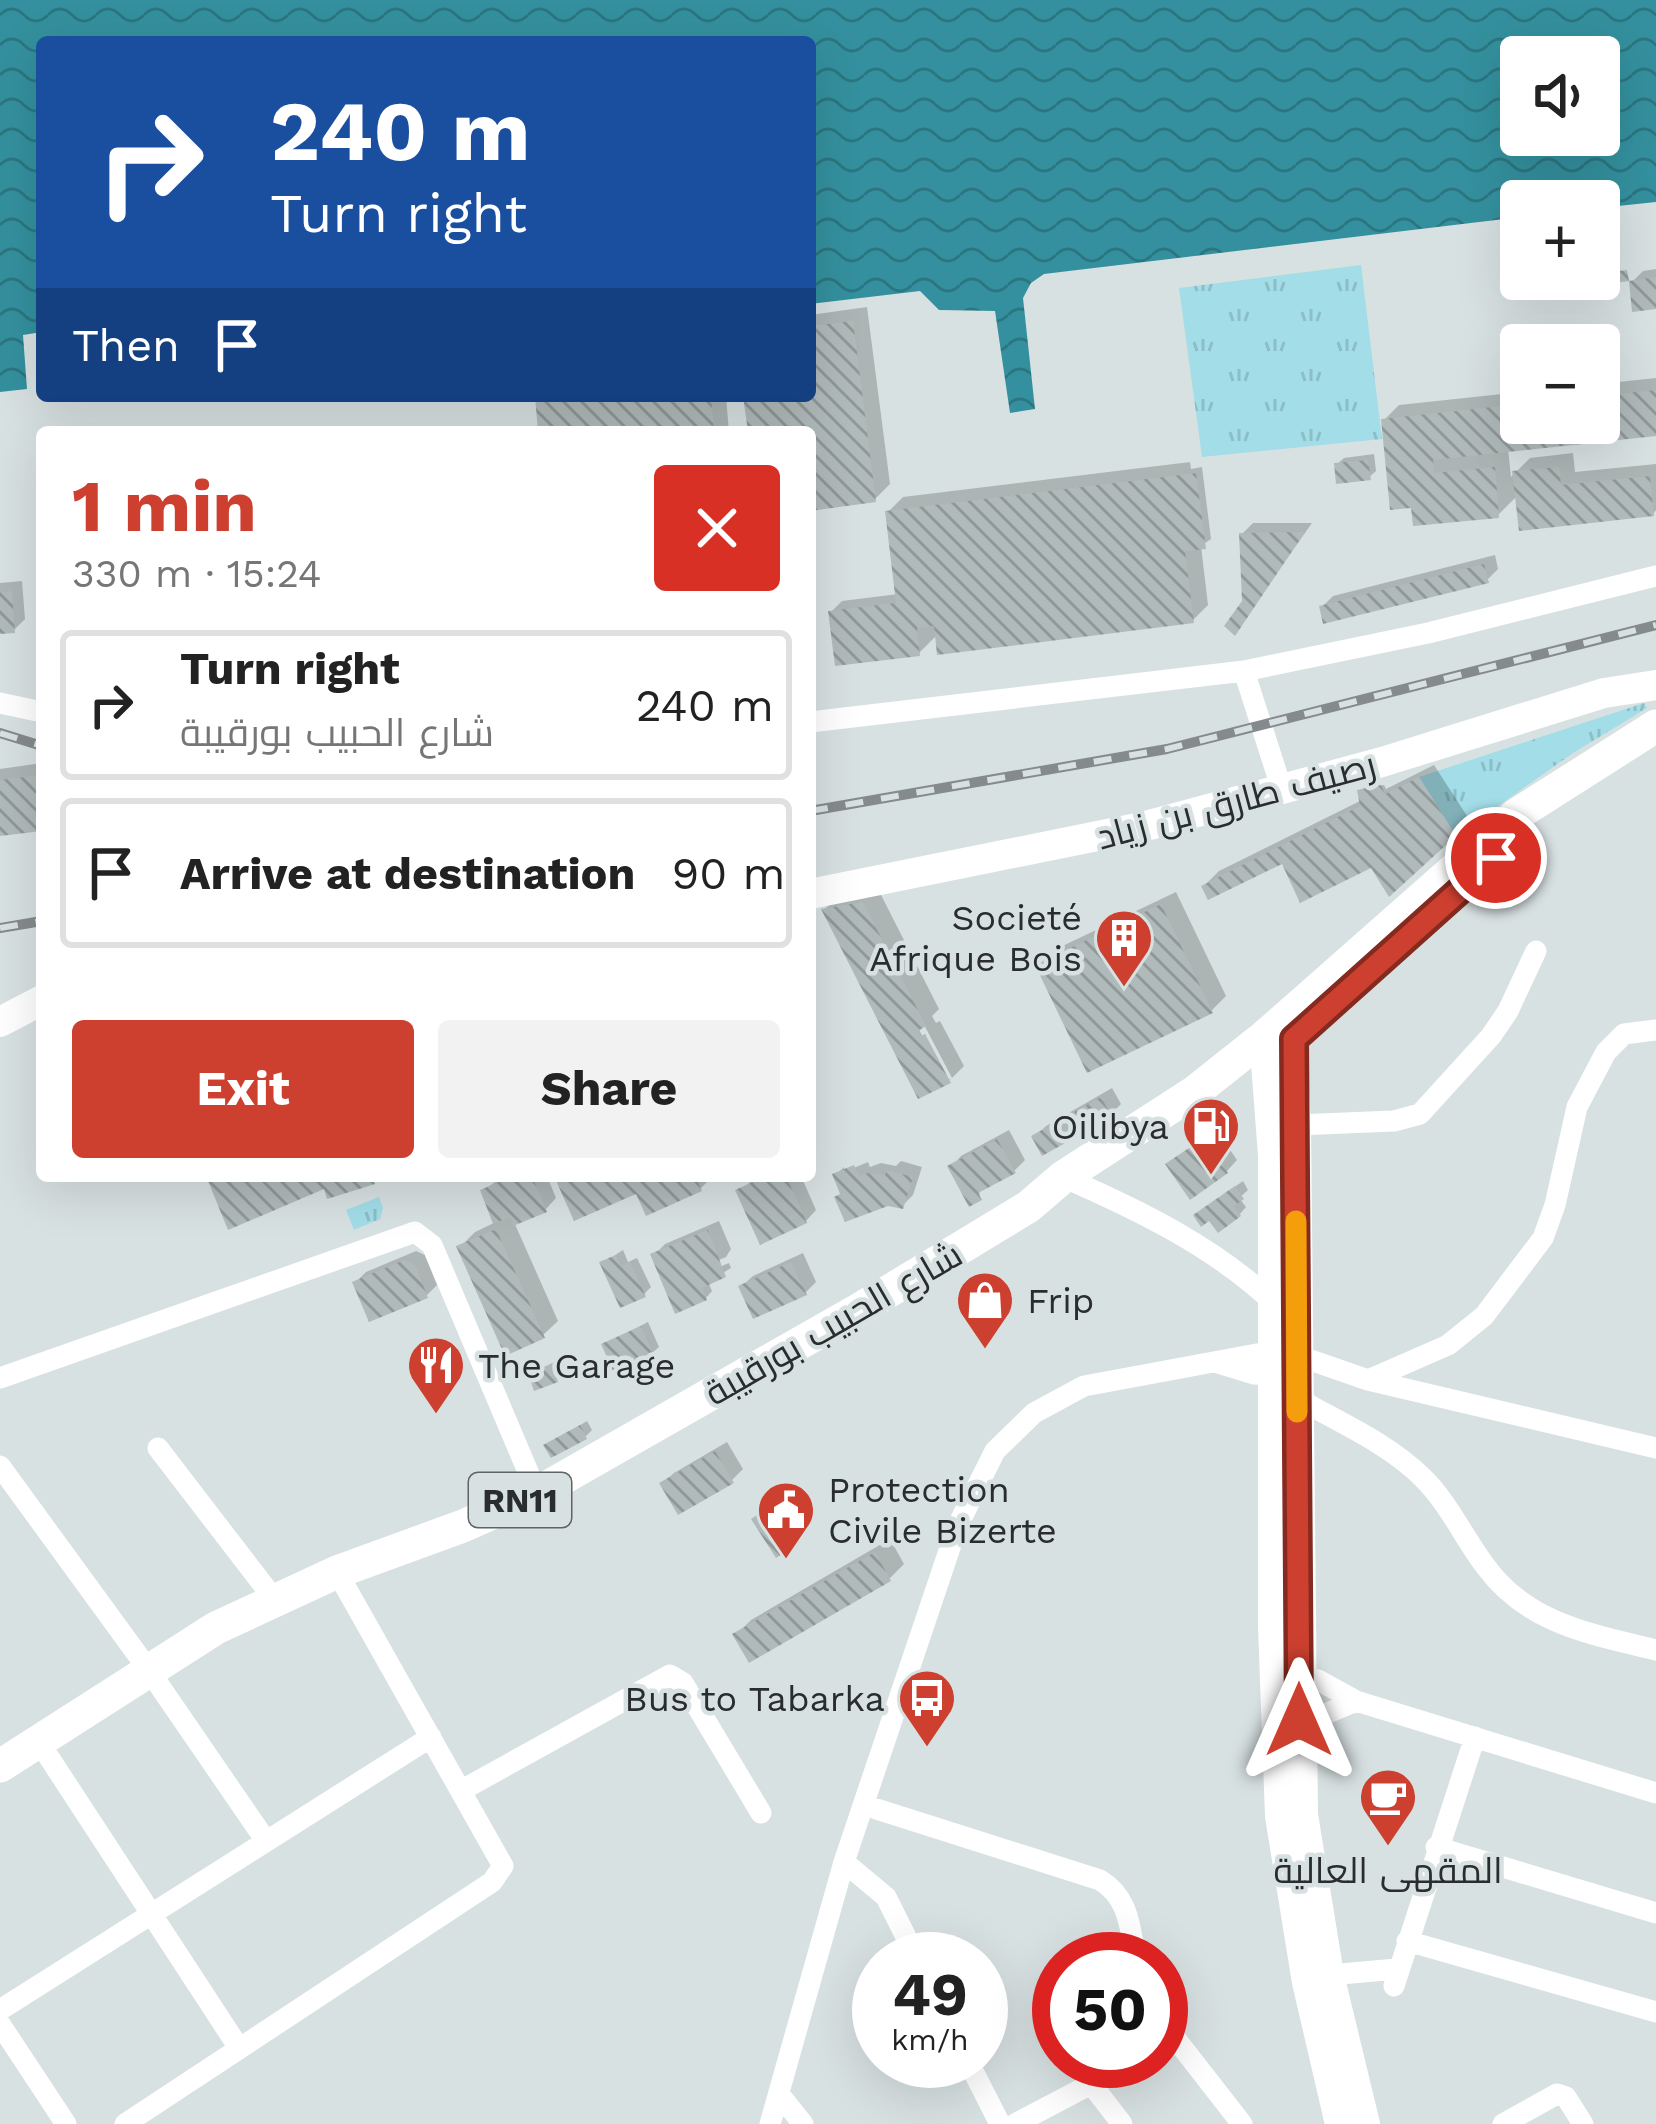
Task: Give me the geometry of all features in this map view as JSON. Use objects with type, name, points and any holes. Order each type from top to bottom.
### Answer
[{"type":"main road","name":"رصيف طارق بن زياد","points":[[816,893],[1068,844],[1282,790],[1604,693],[1656,685]]},
{"type":"main road","name":"شارع الحبيب بورقيبة","points":[[1279,1038],[1516,815],[1656,726]]},
{"type":"main road","name":"شارع الحبيب بورقيبة","points":[[2,1760],[39,1742],[217,1628],[274,1599],[463,1526],[537,1492],[859,1310],[1073,1181],[1161,1139],[1496,858],[1656,750]]},
{"type":"main road","points":[[0,1022],[36,1003]]},
{"type":"main road","points":[[1279,1038],[1296,1124],[1289,1363],[1286,1863],[1330,2119]]},
{"type":"main road","points":[[1279,1038],[1273,1302],[1289,1363]]},
{"type":"main road","points":[[1287,1719],[1329,1975],[1365,2124]]},
{"type":"street","points":[[816,721],[1244,671],[1656,576]]},
{"type":"street","points":[[1244,671],[1282,790]]},
{"type":"street","points":[[0,704],[36,711]]},
{"type":"street","points":[[1296,1124],[1394,1121],[1420,1114],[1491,1036],[1536,951]]},
{"type":"street","points":[[1368,1381],[1448,1345],[1484,1316],[1543,1238],[1577,1107],[1606,1052],[1624,1034],[1656,1030]]},
{"type":"street","points":[[1073,1181],[1122,1202],[1212,1256],[1273,1302]]},
{"type":"street","points":[[0,1378],[415,1232],[432,1245],[537,1492]]},
{"type":"street","points":[[770,2124],[844,1862],[957,1527],[995,1451],[1034,1412],[1084,1386],[1235,1356],[1331,1370],[1656,1448]]},
{"type":"street","points":[[1289,1363],[1426,1480],[1485,1566],[1515,1600],[1537,1615],[1577,1630],[1656,1650]]},
{"type":"street","points":[[158,1448],[274,1599]]},
{"type":"street","points":[[0,1466],[266,1841]]},
{"type":"street","points":[[125,2124],[499,1875],[500,1858],[338,1571]]},
{"type":"street","points":[[462,1790],[670,1675],[683,1683],[760,1813]]},
{"type":"street","points":[[1287,1677],[1318,1681],[1356,1701],[1656,1793]]},
{"type":"street","points":[[1287,1719],[1316,1718],[1356,1701]]},
{"type":"street","points":[[0,2011],[431,1737]]},
{"type":"street","points":[[1329,1975],[1396,1977],[1474,1737]]},
{"type":"street","points":[[39,1742],[238,2048]]},
{"type":"street","points":[[864,1804],[1100,1880],[1113,1888],[1131,1932]]},
{"type":"street","points":[[1436,1847],[1656,1912]]},
{"type":"street","points":[[844,1862],[886,1897],[904,1932]]},
{"type":"street","points":[[1407,1941],[1656,2012]]},
{"type":"street","points":[[0,2024],[66,2124]]},
{"type":"street","points":[[1188,2061],[1243,2124]]},
{"type":"street","points":[[982,2088],[1000,2124]]},
{"type":"street","points":[[1015,2124],[1086,2088]]},
{"type":"street","points":[[1094,2088],[1121,2124]]},
{"type":"street","points":[[778,2094],[803,2124]]},
{"type":"street","points":[[1518,2120],[1557,2094],[1566,2098],[1583,2124]]},
{"type":"green space","points":[[1361,265],[1382,439],[1202,457],[1179,288]]},
{"type":"green space","points":[[1644,703],[1647,708],[1573,753],[1456,836],[1419,777]]},
{"type":"green space","points":[[379,1197],[380,1219],[354,1230],[346,1210]]},
{"type":"water","points":[[0,0],[1656,0],[1656,202],[1620,206],[1620,180],[1500,180],[1500,220],[1044,274],[1031,283],[1023,298],[1035,409],[1010,413],[995,311],[939,310],[920,291],[816,303],[816,36],[36,36],[36,333],[23,335],[27,389],[0,392]]},
{"type":"building","points":[[1656,277],[1656,309],[1632,312],[1629,281]]},
{"type":"building","points":[[853,321],[876,502],[816,510],[816,426],[747,426],[744,402],[816,402],[816,325]]},
{"type":"building","points":[[1656,390],[1656,436],[1620,440],[1620,394]]},
{"type":"building","points":[[536,402],[712,402],[714,426],[538,426]]},
{"type":"building","points":[[1500,406],[1500,444],[1582,444],[1433,460],[1434,473],[1495,467],[1499,518],[1413,526],[1411,508],[1390,510],[1381,419]]},
{"type":"building","points":[[1368,460],[1371,480],[1336,484],[1334,463]]},
{"type":"building","points":[[1559,467],[1561,485],[1650,476],[1654,516],[1519,531],[1512,471]]},
{"type":"building","points":[[1196,473],[1206,549],[1185,551],[1194,623],[937,655],[934,626],[917,628],[920,656],[835,666],[828,611],[896,603],[885,511]]},
{"type":"building","points":[[1305,532],[1235,636],[1224,626],[1242,601],[1239,533]]},
{"type":"building","points":[[1484,564],[1489,583],[1323,624],[1319,606]]},
{"type":"building","points":[[12,591],[15,633],[0,634],[0,592]]},
{"type":"building","points":[[36,776],[36,832],[0,836],[0,780]]},
{"type":"building","points":[[1419,777],[1456,836],[1389,897],[1371,868],[1300,903],[1282,864],[1208,900],[1201,886],[1360,806],[1357,790],[1381,785],[1385,794]]},
{"type":"building","points":[[863,902],[926,1026],[918,1031],[925,1034],[951,1083],[918,1099],[821,909]]},
{"type":"building","name":"Societé Afrique Bois","points":[[1161,904],[1213,1013],[1087,1073],[1035,965]]},
{"type":"building","points":[[1101,1097],[1112,1117],[1042,1156],[1031,1136]]},
{"type":"building","points":[[1204,1138],[1228,1173],[1190,1200],[1165,1164]]},
{"type":"building","points":[[997,1139],[1016,1173],[978,1193],[982,1200],[969,1207],[947,1166]]},
{"type":"building","points":[[854,1165],[859,1176],[885,1175],[887,1170],[913,1177],[903,1209],[888,1206],[845,1222],[834,1197],[840,1194],[832,1174]]},
{"type":"building","points":[[208,1182],[375,1184],[327,1199],[324,1189],[228,1230]]},
{"type":"building","points":[[499,1182],[534,1182],[547,1212],[513,1226],[510,1217],[493,1224],[480,1190]]},
{"type":"building","points":[[557,1182],[698,1182],[702,1191],[646,1216],[636,1194],[574,1221]]},
{"type":"building","points":[[753,1182],[789,1182],[807,1223],[760,1245],[735,1190]]},
{"type":"building","points":[[1235,1186],[1244,1199],[1234,1206],[1241,1216],[1218,1233],[1209,1221],[1201,1227],[1193,1215]]},
{"type":"building","points":[[496,1229],[545,1338],[505,1356],[456,1246]]},
{"type":"building","points":[[708,1230],[726,1277],[702,1288],[707,1300],[675,1314],[650,1254]]},
{"type":"building","points":[[616,1255],[621,1266],[630,1262],[646,1297],[620,1308],[599,1262]]},
{"type":"building","points":[[404,1260],[415,1265],[428,1298],[369,1322],[352,1282]]},
{"type":"building","points":[[791,1262],[807,1295],[753,1319],[738,1286]]},
{"type":"building","points":[[641,1326],[654,1356],[614,1373],[601,1344]]},
{"type":"building","points":[[552,1364],[558,1382],[534,1391],[528,1373]]},
{"type":"building","points":[[580,1425],[587,1439],[551,1458],[543,1445]]},
{"type":"building","points":[[715,1451],[734,1483],[678,1515],[659,1483]]},
{"type":"building","points":[[771,1506],[796,1546],[776,1558],[751,1519]]},
{"type":"building","points":[[875,1552],[891,1581],[749,1663],[732,1634]]},
{"type":"railway","points":[[816,810],[1167,749],[1656,625]]},
{"type":"railway","points":[[0,733],[36,744]]},
{"type":"railway","points":[[0,928],[36,922]]},
{"type":"slow traffic","points":[[1296,1221],[1297,1412]]},
{"type":"place","name":"Societé Afrique Bois","points":[[1124,989]]},
{"type":"place","name":"Oilibya","points":[[1211,1177]]},
{"type":"place","name":"Frip","points":[[985,1351]]},
{"type":"place","name":"The Garage","points":[[436,1416]]},
{"type":"place","name":"Protection Civile Bizerte","points":[[786,1561]]},
{"type":"place","name":"Bus to Tabarka","points":[[927,1749]]},
{"type":"place","name":"المقهى العالية","points":[[1388,1848]]},
{"type":"route","points":[[1299,1720],[1294,1039],[1496,858]]}]
